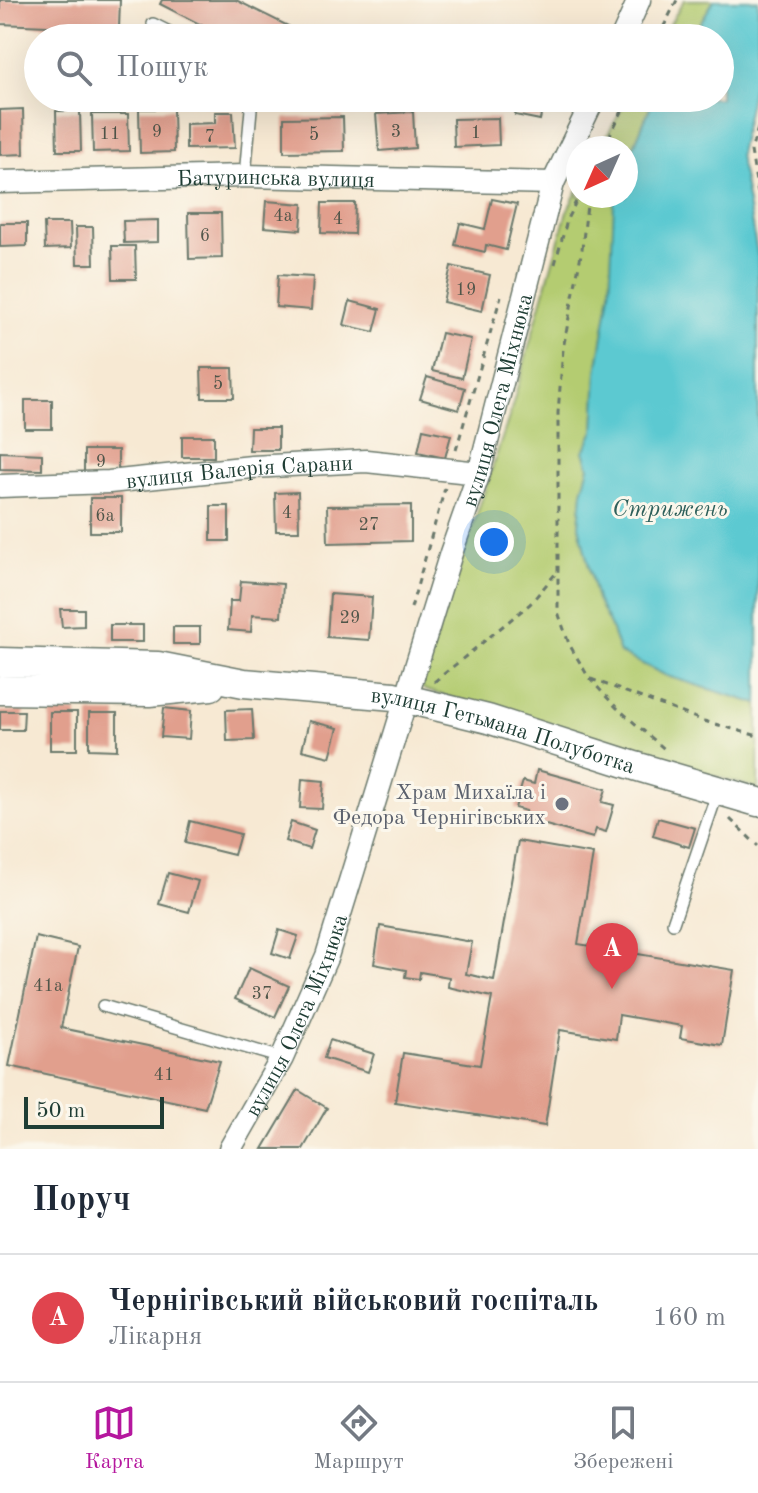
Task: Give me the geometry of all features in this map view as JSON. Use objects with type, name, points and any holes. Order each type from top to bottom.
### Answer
[{"type":"street","points":[[628,24],[639,0]]},
{"type":"street","name":"вулиця Олега Міхнюка","points":[[230,1149],[282,1058],[327,956],[417,693],[479,473],[553,183],[587,112]]},
{"type":"street","name":"Батуринська вулиця","points":[[0,182],[245,176],[553,183]]},
{"type":"street","name":"вулиця Валерія Сарани","points":[[0,486],[109,482],[252,467],[366,461],[479,473]]},
{"type":"street","name":"вулиця Гетьмана Полуботка","points":[[0,662],[158,666],[244,683],[417,693],[488,719],[758,802]]},
{"type":"street","name":"вулиця Гетьмана Полуботка","points":[[0,690],[149,692],[244,683]]},
{"type":"lane","points":[[245,176],[251,112]]},
{"type":"lane","points":[[673,923],[718,790]]},
{"type":"lane","points":[[103,1006],[282,1058]]},
{"type":"path","points":[[665,24],[677,0]]},
{"type":"path","points":[[609,136],[622,112]]},
{"type":"path","points":[[758,128],[751,151],[755,160],[758,194]]},
{"type":"path","points":[[555,263],[573,208]]},
{"type":"path","points":[[587,208],[563,349],[558,413],[558,612],[569,644],[589,678],[616,707],[676,759],[661,755]]},
{"type":"path","points":[[409,614],[503,289]]},
{"type":"path","points":[[417,693],[530,604],[558,571]]},
{"type":"path","points":[[589,678],[704,721],[758,736]]},
{"type":"green space","points":[[684,0],[714,0],[699,24],[670,24]]},
{"type":"green space","points":[[620,112],[648,112],[638,136],[607,136]]},
{"type":"green space","points":[[568,208],[614,208],[610,293],[597,372],[594,431],[584,451],[589,467],[582,492],[579,526],[597,600],[620,653],[667,676],[758,704],[758,789],[420,686],[509,417]]},
{"type":"water","name":"Стрижень","points":[[714,0],[758,0],[758,63],[739,154],[758,257],[758,704],[667,676],[620,653],[597,600],[579,526],[582,492],[589,467],[584,451],[594,431],[597,372],[610,293],[614,208],[638,208],[638,136],[648,112],[734,112],[734,24],[699,24]]},
{"type":"building","points":[[0,0],[120,0],[119,24],[0,24]]},
{"type":"building","points":[[162,0],[236,0],[284,24],[199,24],[160,4]]},
{"type":"building","points":[[23,109],[24,154],[0,155],[0,110]]},
{"type":"building","points":[[56,112],[80,112],[81,151],[57,151]]},
{"type":"building","points":[[139,112],[173,112],[174,152],[140,153]]},
{"type":"building","points":[[215,112],[233,112],[235,148],[186,149],[186,124],[215,123]]},
{"type":"building","points":[[413,112],[415,148],[379,151],[376,114]]},
{"type":"building","points":[[515,112],[542,112],[540,120],[515,115]]},
{"type":"building","points":[[92,114],[128,114],[129,151],[93,152]]},
{"type":"building","points":[[343,117],[344,151],[284,152],[284,118]]},
{"type":"building","points":[[498,118],[499,145],[454,147],[453,119]]},
{"type":"building","points":[[492,199],[517,204],[506,250],[486,245],[485,252],[455,245],[460,223],[485,229]]},
{"type":"building","points":[[266,201],[303,204],[301,230],[264,227]]},
{"type":"building","points":[[322,203],[355,203],[354,234],[321,233]]},
{"type":"building","points":[[188,213],[221,213],[222,258],[189,259]]},
{"type":"building","points":[[158,220],[158,242],[124,243],[123,221]]},
{"type":"building","points":[[0,223],[27,223],[27,246],[0,247]]},
{"type":"building","points":[[44,223],[70,223],[71,248],[45,249]]},
{"type":"building","points":[[76,227],[93,227],[94,264],[77,264]]},
{"type":"building","points":[[112,246],[135,246],[136,279],[113,279]]},
{"type":"building","points":[[451,266],[490,275],[482,311],[443,302]]},
{"type":"building","points":[[278,275],[313,277],[311,310],[276,307]]},
{"type":"building","points":[[350,301],[380,309],[374,332],[344,325]]},
{"type":"building","points":[[441,333],[471,339],[462,378],[432,371]]},
{"type":"building","points":[[201,368],[233,368],[234,398],[202,398]]},
{"type":"building","points":[[427,377],[465,388],[459,410],[420,399]]},
{"type":"building","points":[[25,400],[52,400],[52,429],[25,429]]},
{"type":"building","points":[[250,428],[278,428],[278,450],[249,450]]},
{"type":"building","points":[[423,429],[451,435],[445,458],[418,452]]},
{"type":"building","points":[[182,436],[214,436],[214,457],[182,457]]},
{"type":"building","points":[[84,450],[118,450],[118,473],[84,473]]},
{"type":"building","points":[[0,452],[42,454],[42,470],[0,469]]},
{"type":"building","points":[[298,492],[299,531],[276,531],[275,493]]},
{"type":"building","points":[[90,498],[121,498],[121,532],[90,532]]},
{"type":"building","points":[[411,505],[411,541],[328,543],[327,506]]},
{"type":"building","points":[[211,506],[229,506],[229,541],[211,541]]},
{"type":"building","points":[[241,581],[283,584],[281,617],[252,615],[251,632],[228,630],[230,601],[239,601]]},
{"type":"building","points":[[330,594],[372,597],[369,640],[327,637]]},
{"type":"building","points":[[60,609],[84,609],[84,626],[62,627]]},
{"type":"building","points":[[110,625],[143,625],[143,642],[110,642]]},
{"type":"building","points":[[173,627],[200,627],[200,644],[173,644]]},
{"type":"building","points":[[164,708],[191,711],[189,739],[161,737]]},
{"type":"building","points":[[252,709],[254,740],[227,741],[226,710]]},
{"type":"building","points":[[0,711],[24,711],[23,730],[0,730]]},
{"type":"building","points":[[50,712],[77,712],[77,750],[50,750]]},
{"type":"building","points":[[89,713],[117,713],[117,750],[89,749]]},
{"type":"building","points":[[309,721],[338,728],[330,757],[302,750]]},
{"type":"building","name":"Храм Михаїла і Федора Чернігівських","points":[[537,770],[606,789],[602,802],[614,805],[606,832],[596,829],[593,838],[524,819],[526,811],[515,808],[523,781],[534,784]]},
{"type":"building","points":[[302,779],[324,781],[322,809],[300,808]]},
{"type":"building","points":[[658,818],[695,828],[689,847],[653,836]]},
{"type":"building","points":[[190,821],[240,834],[234,855],[185,843]]},
{"type":"building","points":[[291,822],[315,830],[309,849],[285,841]]},
{"type":"building","points":[[518,841],[593,854],[578,944],[734,970],[722,1045],[680,1038],[682,1026],[619,1015],[616,1039],[560,1030],[545,1126],[395,1102],[403,1053],[480,1065],[492,997],[448,987],[449,977],[420,972],[419,979],[405,977],[406,970],[374,964],[380,926],[472,942],[466,974],[494,980]]},
{"type":"building","points":[[168,873],[198,881],[189,912],[159,904]]},
{"type":"building","points":[[279,930],[298,936],[290,959],[272,953]]},
{"type":"building","points":[[36,937],[78,947],[61,1028],[220,1061],[205,1108],[9,1066]]},
{"type":"building","points":[[249,968],[289,986],[275,1017],[235,999]]},
{"type":"building","points":[[330,1040],[374,1054],[368,1072],[324,1058]]},
{"type":"building","points":[[298,1090],[327,1108],[303,1149],[263,1149]]},
{"type":"place","name":"Храм Михаїла і Федора Чернігівських","points":[[562,804]]},
{"type":"place","name":"Чернігівський військовий госпіталь","points":[[612,989]]}]
